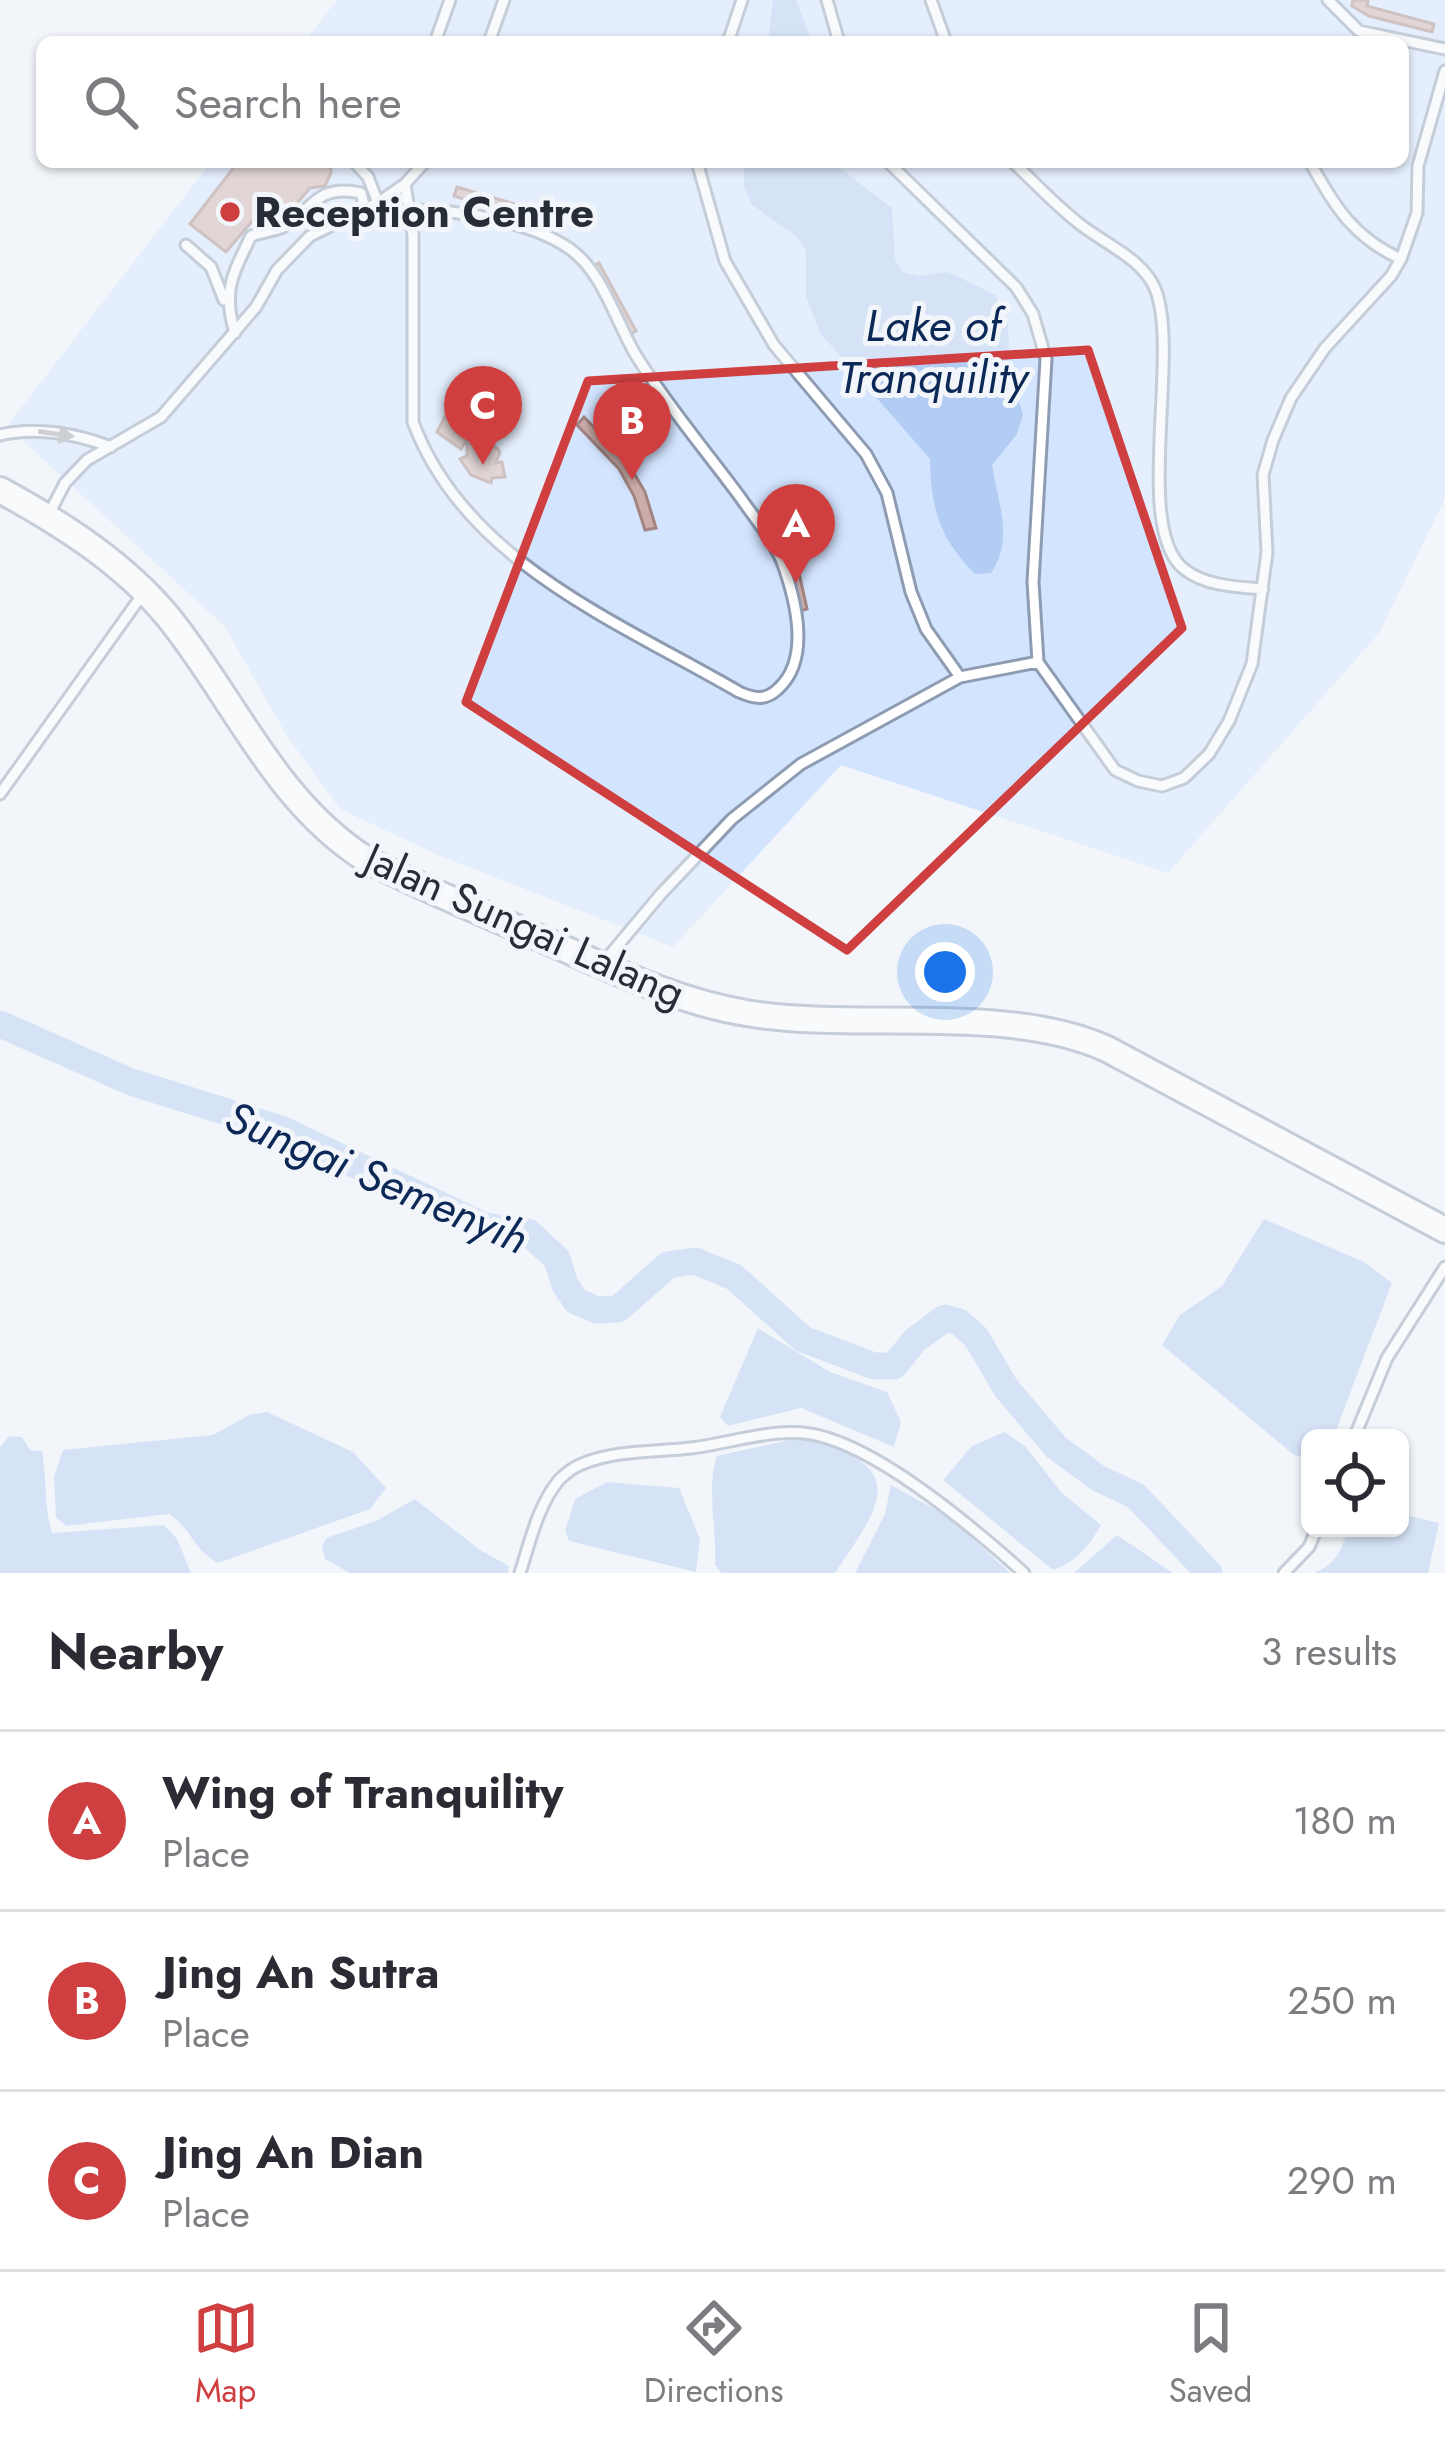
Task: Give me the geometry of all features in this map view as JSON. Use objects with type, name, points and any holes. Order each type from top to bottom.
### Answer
[{"type":"street","name":"Jalan Sungai Lalang","points":[[0,490],[48,516],[145,591],[188,644],[285,787],[334,839],[411,882],[601,966],[673,993],[748,1013],[809,1020],[1023,1026],[1071,1034],[1445,1230]]},
{"type":"lane","points":[[437,36],[450,0]]},
{"type":"lane","points":[[491,36],[504,0]]},
{"type":"lane","points":[[730,36],[742,0]]},
{"type":"lane","points":[[827,0],[837,36]]},
{"type":"lane","points":[[931,0],[944,36]]},
{"type":"lane","points":[[1328,0],[1359,31],[1383,36]]},
{"type":"lane","points":[[1409,41],[1445,49]]},
{"type":"lane","points":[[894,168],[1016,287],[1033,314],[1046,359],[1033,582],[1038,662],[1115,770],[1162,786],[1184,778],[1209,754],[1229,721],[1252,664],[1267,552],[1264,475],[1273,440],[1291,398],[1325,348],[1401,259],[1417,213],[1418,166],[1445,70]]},
{"type":"lane","points":[[360,168],[378,202]]},
{"type":"lane","points":[[48,516],[65,483],[86,460],[161,417],[235,333],[277,271],[310,236],[378,202],[420,168]]},
{"type":"lane","points":[[699,168],[725,261],[774,345],[866,454],[887,493],[911,592],[926,629],[960,677]]},
{"type":"lane","points":[[1019,168],[1081,225],[1143,270],[1155,286],[1164,348],[1160,470],[1166,548],[1181,568],[1200,580],[1263,589]]},
{"type":"lane","points":[[1314,168],[1349,226],[1376,248],[1401,259]]},
{"type":"lane","points":[[405,184],[412,210],[413,422],[422,448],[449,488],[507,554],[566,593],[739,692],[754,699],[770,697],[788,680],[796,664],[798,640],[784,566],[764,531],[637,357],[591,271],[570,249],[480,214],[412,210]]},
{"type":"lane","points":[[226,305],[230,280],[251,236],[284,227],[324,195],[347,190],[361,193],[365,209]]},
{"type":"lane","points":[[186,245],[211,267],[235,333]]},
{"type":"lane","points":[[0,436],[45,431],[111,447]]},
{"type":"lane","points":[[0,794],[145,591]]},
{"type":"lane","points":[[601,966],[660,895],[755,798],[801,764],[960,677],[1038,662]]},
{"type":"lane","points":[[1358,1429],[1387,1358],[1445,1267]]},
{"type":"lane","points":[[520,1573],[540,1514],[560,1480],[578,1465],[614,1455],[695,1448],[772,1433],[830,1438],[865,1456],[968,1523],[1024,1573]]},
{"type":"lane","points":[[1285,1573],[1313,1537]]},
{"type":"highlighted area","points":[[1088,350],[1182,628],[847,950],[466,702],[588,381]]},
{"type":"shaded area","points":[[337,0],[1445,0],[1445,499],[1379,633],[1168,873],[841,765],[673,947],[438,855],[340,809],[287,736],[225,627],[7,426],[206,168],[1409,168],[1409,36],[309,36]]},
{"type":"water","points":[[773,0],[796,0],[810,36],[769,36]]},
{"type":"water","name":"Lake of Tranquility","points":[[744,168],[840,168],[892,208],[895,260],[903,272],[919,276],[948,272],[995,295],[1008,323],[1010,376],[1023,414],[1017,434],[992,465],[1003,535],[991,573],[975,574],[945,535],[932,493],[930,459],[820,333],[806,296],[806,251],[797,237],[751,204]]},
{"type":"water","points":[[1264,1219],[1364,1262],[1392,1283],[1336,1429],[1301,1429],[1301,1457],[1162,1345],[1180,1315],[1222,1286]]},
{"type":"water","points":[[758,1328],[830,1372],[887,1392],[901,1422],[894,1447],[801,1408],[728,1426],[720,1417]]},
{"type":"water","points":[[267,1412],[353,1452],[386,1488],[370,1509],[218,1563],[169,1514],[66,1526],[56,1517],[54,1476],[63,1450],[213,1435],[249,1415]]},
{"type":"water","points":[[1004,1432],[1025,1446],[1061,1492],[1101,1525],[1081,1552],[1053,1570],[943,1480],[972,1446]]},
{"type":"water","points":[[9,1436],[22,1437],[30,1450],[42,1451],[52,1533],[164,1525],[177,1539],[191,1573],[0,1573],[0,1447]]},
{"type":"water","points":[[803,1437],[837,1448],[873,1473],[878,1488],[866,1524],[835,1573],[721,1573],[715,1565],[712,1494],[717,1456]]},
{"type":"water","points":[[607,1482],[679,1488],[700,1539],[696,1572],[569,1541],[565,1531],[575,1499]]},
{"type":"water","points":[[891,1485],[949,1517],[1010,1573],[855,1573],[885,1514]]},
{"type":"water","points":[[415,1499],[480,1550],[509,1566],[508,1573],[350,1573],[325,1559],[326,1538],[376,1521]]},
{"type":"water","points":[[1409,1516],[1439,1523],[1428,1573],[1314,1573],[1328,1565],[1345,1537],[1409,1537]]},
{"type":"water","points":[[1117,1535],[1173,1573],[1074,1573]]},
{"type":"building","points":[[1353,0],[1368,0],[1367,6],[1434,24],[1432,32],[1369,16],[1352,6]]},
{"type":"building","name":"Reception Centre","points":[[233,168],[331,168],[325,186],[310,188],[285,217],[265,206],[226,252],[190,224]]},
{"type":"building","points":[[457,187],[552,215],[549,225],[454,196]]},
{"type":"building","points":[[599,263],[636,331],[629,335],[591,267]]},
{"type":"building","points":[[490,368],[509,390],[461,449],[437,432],[449,409]]},
{"type":"building","points":[[584,417],[628,463],[645,492],[656,528],[645,530],[619,469],[577,425]]},
{"type":"building","points":[[467,443],[481,444],[481,450],[490,445],[497,448],[496,463],[502,462],[505,477],[492,478],[491,483],[471,475],[460,459],[467,456]]},
{"type":"building","points":[[769,518],[795,555],[807,609],[796,612],[784,557],[760,524]]},
{"type":"waterway","name":"Sungai Semenyih","points":[[0,1024],[131,1082],[281,1129],[484,1226],[528,1232],[557,1259],[576,1301],[597,1310],[618,1309],[668,1265],[695,1261],[734,1277],[803,1339],[874,1366],[894,1366],[915,1340],[945,1318],[959,1322],[976,1337],[1006,1388],[1056,1447],[1098,1478],[1136,1496],[1209,1573]]},
{"type":"place","name":"Reception Centre","points":[[230,212]]},
{"type":"place","name":"Jing An Dian","points":[[483,465]]},
{"type":"place","name":"Jing An Sutra","points":[[632,480]]},
{"type":"place","name":"Wing of Tranquility","points":[[796,583]]}]
